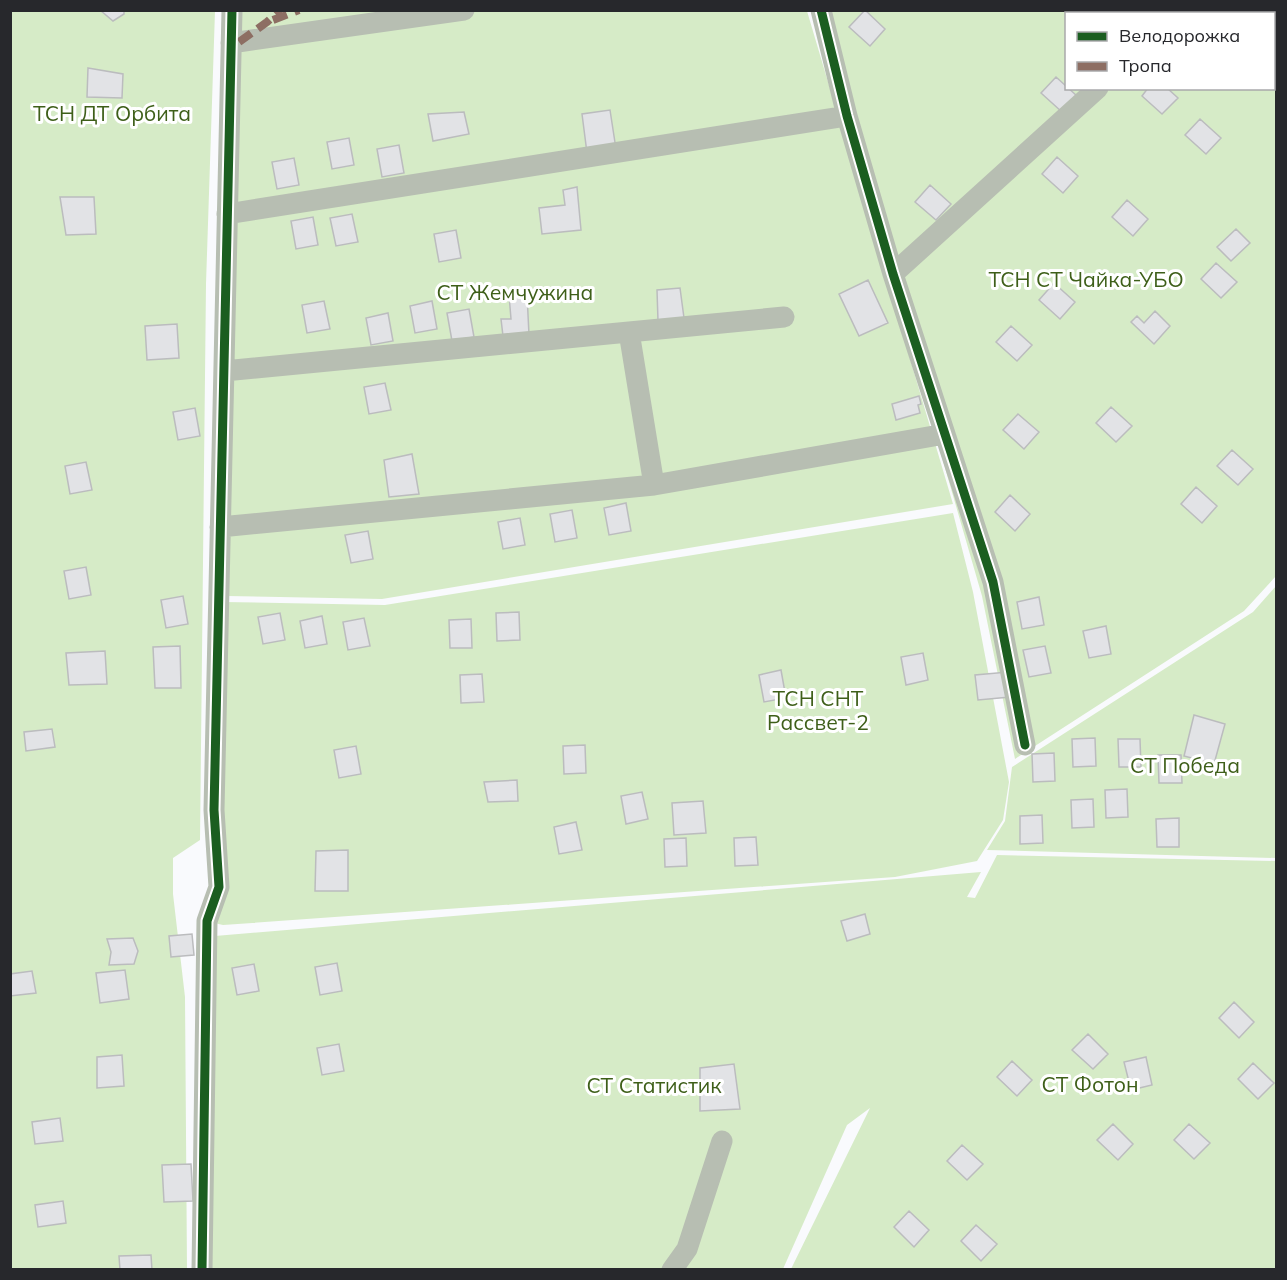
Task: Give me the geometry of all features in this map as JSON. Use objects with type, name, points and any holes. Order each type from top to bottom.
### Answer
[{"type":"street","points":[[202,1269],[207,921],[219,887],[214,810],[232,10]]},
{"type":"street","points":[[231,43],[464,10]]},
{"type":"street","points":[[821,10],[847,116],[893,274],[993,582],[1025,746]]},
{"type":"street","points":[[893,274],[1096,90]]},
{"type":"street","points":[[227,214],[847,116]]},
{"type":"street","points":[[224,371],[784,317]]},
{"type":"street","points":[[629,332],[654,485]]},
{"type":"street","points":[[220,527],[654,485],[945,434]]},
{"type":"street","points":[[672,1269],[687,1249],[722,1141]]},
{"type":"green space","name":"ТСН ДТ Орбита","points":[[10,11],[215,11],[206,284],[200,840],[173,858],[173,894],[185,997],[187,1269],[11,1269]]},
{"type":"green space","name":"СТ Жемчужина","points":[[240,11],[807,11],[953,504],[382,599],[227,596]]},
{"type":"green space","name":"ТСН СТ Чайка-УБО","points":[[813,11],[1276,11],[1276,576],[1244,611],[1015,759],[982,596]]},
{"type":"green space","name":"ТСН СНТ Рассвет-2","points":[[953,513],[973,592],[1009,782],[1003,820],[977,861],[895,877],[223,925],[210,922],[223,602],[385,605]]},
{"type":"green space","name":"СТ Победа","points":[[1276,586],[1276,858],[987,850],[1005,821],[1012,767],[1253,612]]},
{"type":"green space","points":[[997,855],[1276,861],[1276,1269],[791,1269],[870,1108],[847,1125],[783,1269],[211,1270],[215,936],[981,872],[967,897],[975,898]]},
{"type":"building","points":[[100,10],[124,10],[124,14],[113,21]]},
{"type":"building","points":[[865,10],[885,29],[870,46],[849,27]]},
{"type":"building","points":[[88,68],[123,74],[122,98],[87,97]]},
{"type":"building","points":[[1056,77],[1065,85],[1065,90],[1070,90],[1077,96],[1062,112],[1041,93]]},
{"type":"building","points":[[1146,90],[1169,90],[1178,98],[1162,114],[1142,96]]},
{"type":"building","points":[[610,110],[616,149],[587,153],[582,114]]},
{"type":"building","points":[[464,112],[469,134],[433,141],[428,114]]},
{"type":"building","points":[[1200,119],[1221,138],[1206,154],[1185,135]]},
{"type":"building","points":[[349,138],[354,165],[332,169],[327,142]]},
{"type":"building","points":[[399,145],[404,173],[382,177],[377,149]]},
{"type":"building","points":[[1057,157],[1078,176],[1063,193],[1042,174]]},
{"type":"building","points":[[294,158],[299,185],[277,189],[272,162]]},
{"type":"building","points":[[930,185],[951,204],[936,220],[915,202]]},
{"type":"building","points":[[577,187],[581,230],[542,234],[539,208],[565,205],[563,190]]},
{"type":"building","points":[[60,197],[94,197],[96,234],[66,235]]},
{"type":"building","points":[[1127,200],[1148,219],[1133,236],[1112,217]]},
{"type":"building","points":[[352,214],[358,242],[336,246],[330,218]]},
{"type":"building","points":[[313,217],[318,245],[296,249],[291,221]]},
{"type":"building","points":[[1236,229],[1250,243],[1231,261],[1217,247]]},
{"type":"building","points":[[456,230],[461,258],[439,262],[434,234]]},
{"type":"building","points":[[1216,263],[1237,282],[1221,298],[1201,279]]},
{"type":"building","points":[[868,280],[888,323],[859,336],[839,294]]},
{"type":"building","points":[[1054,283],[1075,302],[1060,319],[1039,300]]},
{"type":"building","points":[[680,288],[684,318],[658,321],[657,290]]},
{"type":"building","points":[[527,294],[529,335],[503,336],[501,319],[511,319],[509,295]]},
{"type":"building","points":[[324,301],[330,329],[307,333],[302,305]]},
{"type":"building","points":[[432,301],[437,329],[415,333],[410,306]]},
{"type":"building","points":[[469,309],[474,337],[452,341],[447,313]]},
{"type":"building","points":[[1155,311],[1170,326],[1154,344],[1131,322],[1137,316],[1144,323]]},
{"type":"building","points":[[388,313],[393,341],[371,345],[366,318]]},
{"type":"building","points":[[177,324],[179,358],[147,360],[145,326]]},
{"type":"building","points":[[1011,326],[1032,345],[1017,361],[996,342]]},
{"type":"building","points":[[385,383],[391,410],[369,414],[364,387]]},
{"type":"building","points":[[919,396],[920,413],[896,420],[892,404]]},
{"type":"building","points":[[1111,407],[1132,426],[1116,442],[1096,423]]},
{"type":"building","points":[[195,408],[200,436],[178,440],[173,412]]},
{"type":"building","points":[[1018,414],[1039,432],[1024,449],[1003,430]]},
{"type":"building","points":[[1232,450],[1253,469],[1238,485],[1217,466]]},
{"type":"building","points":[[412,454],[419,494],[389,497],[384,460]]},
{"type":"building","points":[[86,462],[92,490],[70,494],[65,466]]},
{"type":"building","points":[[1196,487],[1217,506],[1202,523],[1181,504]]},
{"type":"building","points":[[1010,495],[1030,514],[1015,531],[995,512]]},
{"type":"building","points":[[626,503],[631,531],[609,535],[604,508]]},
{"type":"building","points":[[572,510],[577,538],[555,542],[550,514]]},
{"type":"building","points":[[520,518],[525,545],[503,549],[498,522]]},
{"type":"building","points":[[368,531],[373,559],[351,563],[345,535]]},
{"type":"building","points":[[86,567],[91,595],[69,599],[64,571]]},
{"type":"building","points":[[183,596],[188,624],[166,628],[161,600]]},
{"type":"building","points":[[1039,597],[1044,625],[1022,629],[1017,602]]},
{"type":"building","points":[[519,612],[520,640],[497,641],[496,613]]},
{"type":"building","points":[[280,613],[285,640],[263,644],[258,617]]},
{"type":"building","points":[[322,616],[327,644],[305,648],[300,621]]},
{"type":"building","points":[[364,618],[370,646],[348,650],[343,622]]},
{"type":"building","points":[[471,619],[472,648],[450,648],[449,620]]},
{"type":"building","points":[[1106,626],[1111,654],[1089,658],[1083,631]]},
{"type":"building","points":[[180,646],[181,688],[155,688],[153,647]]},
{"type":"building","points":[[1045,646],[1051,673],[1029,677],[1023,650]]},
{"type":"building","points":[[105,651],[107,684],[69,685],[66,653]]},
{"type":"building","points":[[923,653],[928,680],[906,685],[901,657]]},
{"type":"building","points":[[781,670],[786,698],[764,702],[759,675]]},
{"type":"building","points":[[1008,672],[1010,697],[978,700],[975,675]]},
{"type":"building","points":[[482,674],[484,702],[461,703],[460,675]]},
{"type":"building","points":[[1194,715],[1225,724],[1214,764],[1184,756]]},
{"type":"building","points":[[52,729],[55,747],[26,751],[24,732]]},
{"type":"building","points":[[1095,738],[1096,766],[1073,767],[1072,739]]},
{"type":"building","points":[[1118,739],[1140,739],[1141,767],[1119,767]]},
{"type":"building","points":[[585,745],[586,773],[564,774],[563,746]]},
{"type":"building","points":[[356,746],[361,774],[339,778],[334,750]]},
{"type":"building","points":[[1054,753],[1055,781],[1033,782],[1032,754]]},
{"type":"building","points":[[1158,755],[1181,755],[1182,783],[1159,783]]},
{"type":"building","points":[[517,780],[518,801],[488,802],[484,782]]},
{"type":"building","points":[[1127,789],[1128,817],[1106,818],[1105,790]]},
{"type":"building","points":[[642,792],[648,819],[626,824],[621,796]]},
{"type":"building","points":[[1093,799],[1094,827],[1072,828],[1071,800]]},
{"type":"building","points":[[703,801],[706,833],[674,835],[672,803]]},
{"type":"building","points":[[1042,815],[1043,843],[1020,844],[1020,816]]},
{"type":"building","points":[[1179,818],[1179,847],[1157,847],[1156,819]]},
{"type":"building","points":[[576,822],[582,850],[559,854],[554,827]]},
{"type":"building","points":[[756,837],[758,865],[735,866],[734,838]]},
{"type":"building","points":[[686,838],[687,866],[665,867],[664,839]]},
{"type":"building","points":[[348,850],[348,891],[315,891],[316,851]]},
{"type":"building","points":[[865,914],[870,934],[847,941],[841,921]]},
{"type":"building","points":[[192,934],[194,955],[171,957],[169,936]]},
{"type":"building","points":[[133,938],[138,951],[134,964],[109,965],[111,952],[107,939]]},
{"type":"building","points":[[337,963],[342,991],[320,995],[315,967]]},
{"type":"building","points":[[254,964],[259,991],[237,995],[232,968]]},
{"type":"building","points":[[125,970],[129,999],[100,1003],[96,973]]},
{"type":"building","points":[[32,971],[36,993],[10,996],[10,974]]},
{"type":"building","points":[[1234,1002],[1254,1022],[1239,1038],[1219,1018]]},
{"type":"building","points":[[1088,1034],[1108,1054],[1093,1069],[1072,1050]]},
{"type":"building","points":[[339,1044],[344,1071],[322,1075],[317,1048]]},
{"type":"building","points":[[122,1055],[124,1086],[97,1088],[97,1057]]},
{"type":"building","points":[[1146,1057],[1152,1085],[1131,1090],[1124,1062]]},
{"type":"building","points":[[1012,1061],[1032,1080],[1017,1096],[997,1077]]},
{"type":"building","points":[[1253,1063],[1274,1083],[1258,1099],[1238,1079]]},
{"type":"building","points":[[734,1064],[740,1109],[700,1111],[700,1068]]},
{"type":"building","points":[[60,1118],[63,1141],[35,1144],[32,1122]]},
{"type":"building","points":[[1113,1124],[1133,1144],[1118,1160],[1097,1140]]},
{"type":"building","points":[[1189,1124],[1210,1143],[1194,1159],[1174,1140]]},
{"type":"building","points":[[962,1145],[983,1164],[967,1180],[947,1161]]},
{"type":"building","points":[[191,1164],[193,1201],[164,1202],[162,1165]]},
{"type":"building","points":[[63,1201],[66,1223],[38,1227],[35,1205]]},
{"type":"building","points":[[909,1211],[929,1230],[914,1247],[894,1227]]},
{"type":"building","points":[[976,1225],[997,1244],[981,1261],[961,1241]]},
{"type":"building","points":[[151,1255],[152,1270],[120,1270],[119,1256]]},
{"type":"marked path","points":[[239,42],[280,10]]},
{"type":"marked path","points":[[273,20],[299,10]]},
{"type":"cycle path","points":[[202,1270],[207,921],[219,887],[214,810],[232,10]]},
{"type":"cycle path","points":[[821,10],[847,116],[893,274],[993,582],[1025,745]]},
{"type":"park label","name":"СТ Фотон","points":[[1090,1084]]},
{"type":"park label","name":"СТ Статистик","points":[[654,1085]]}]
